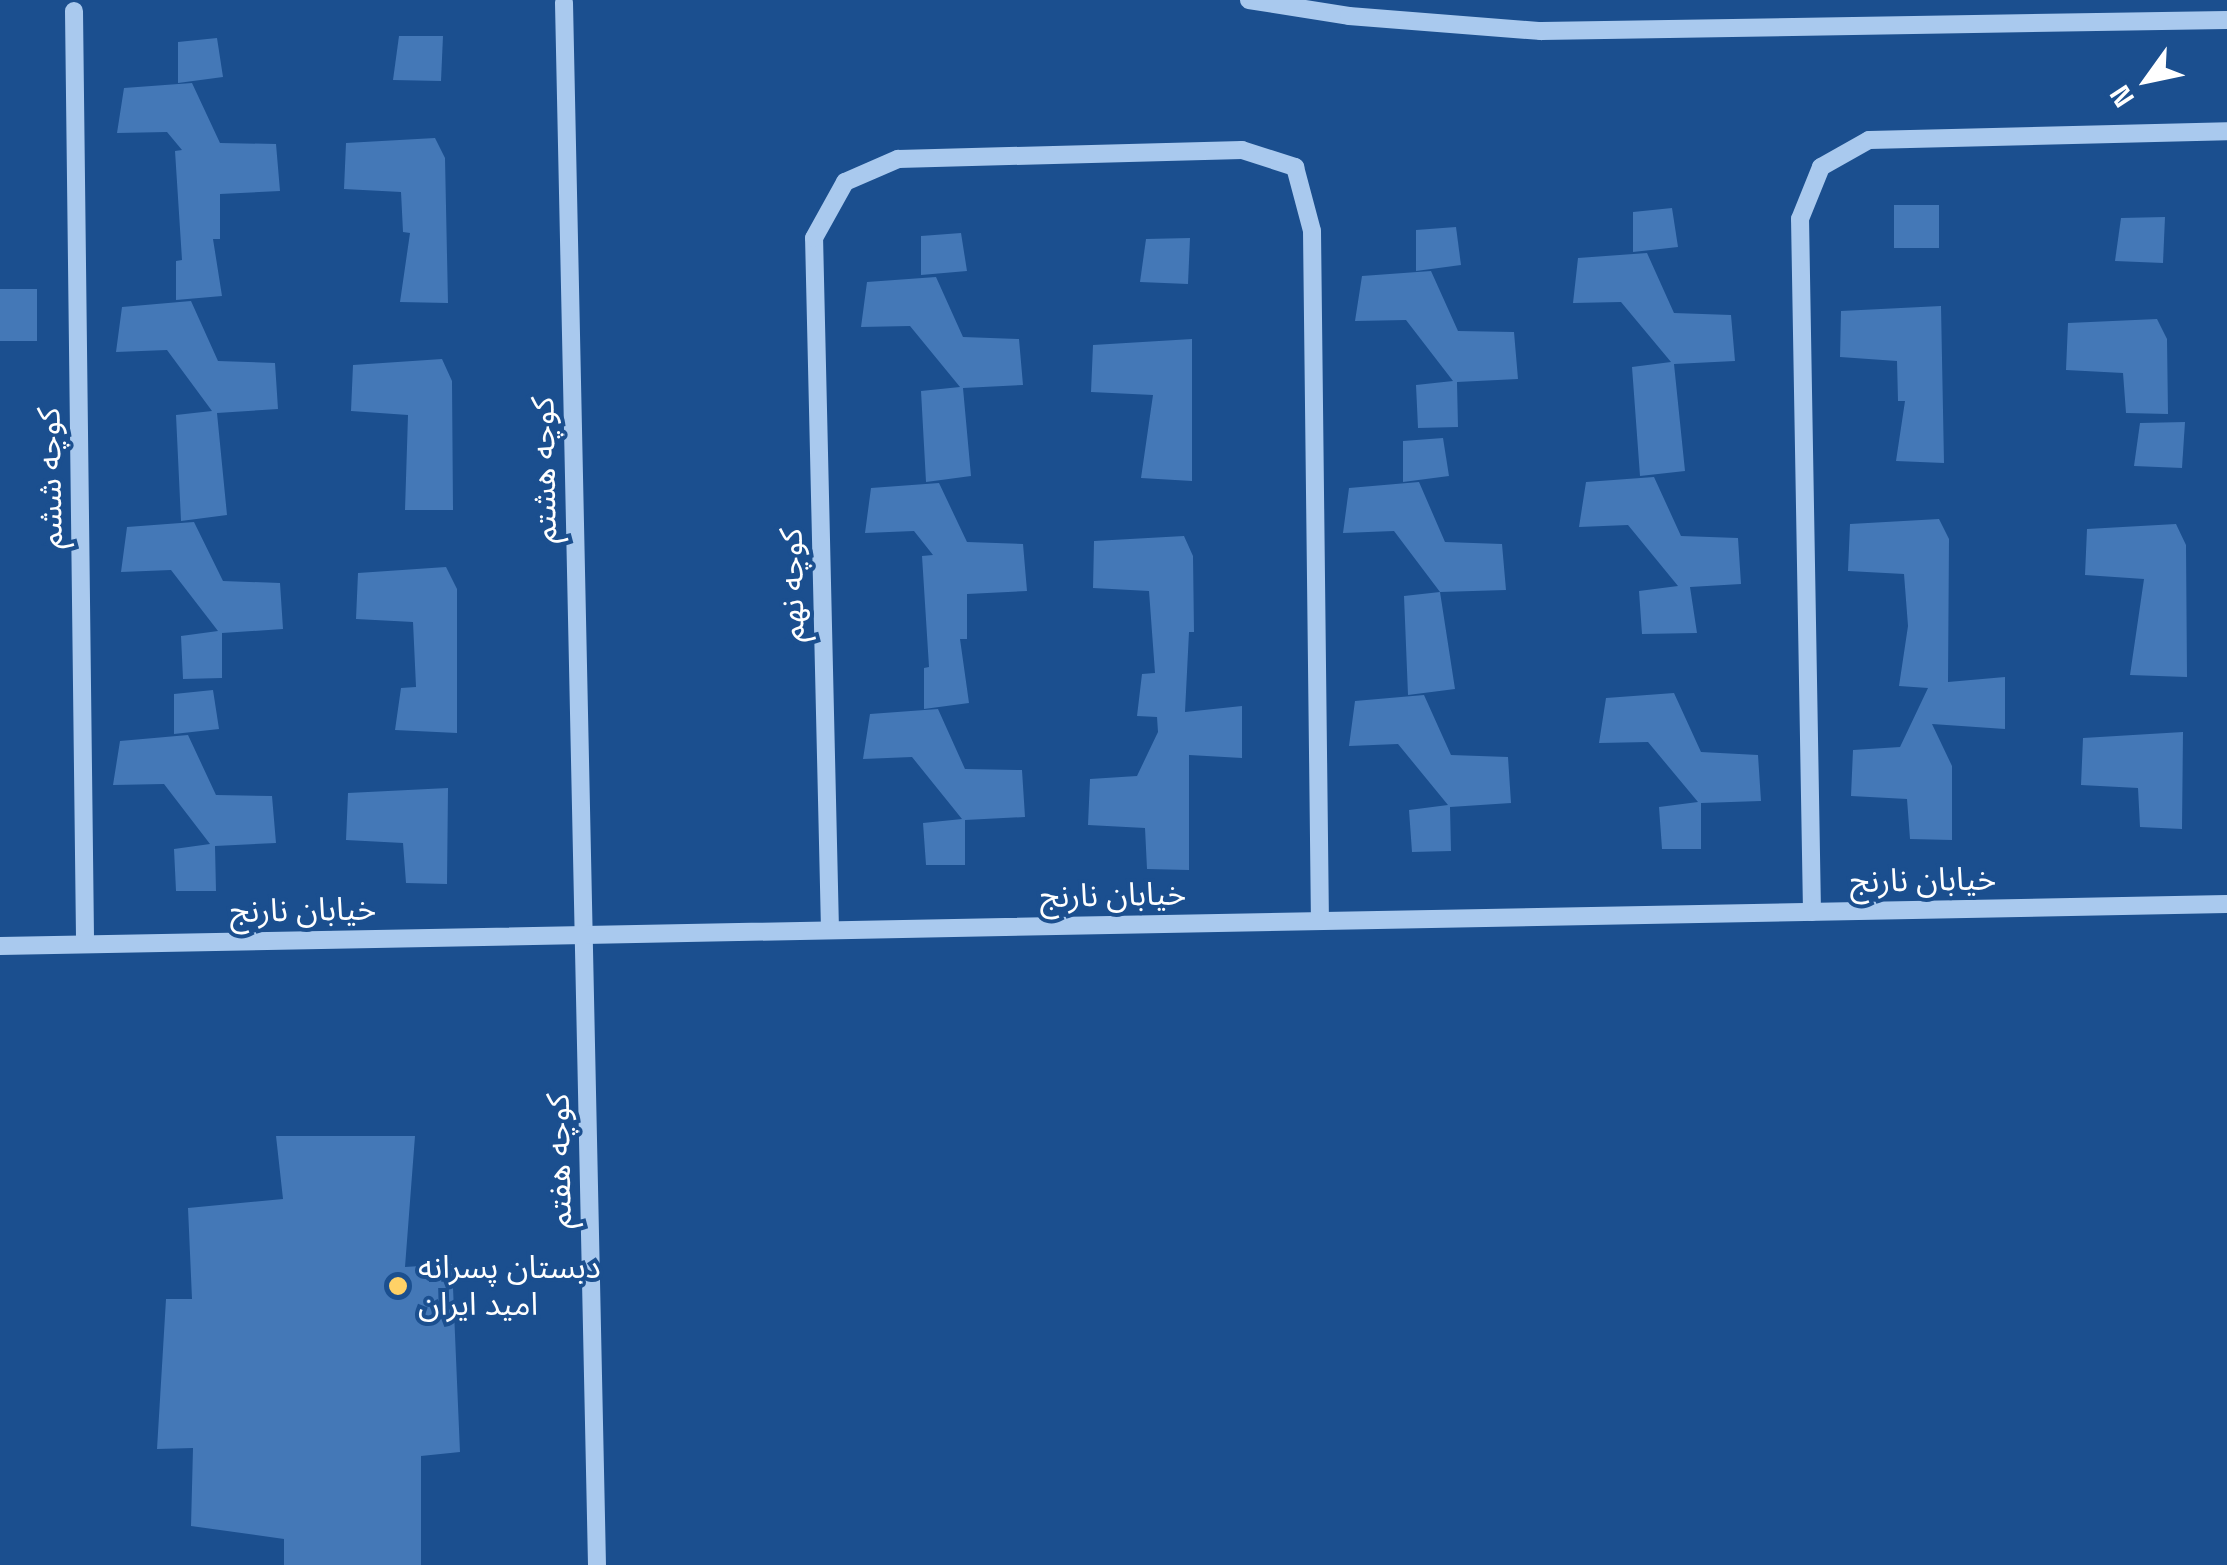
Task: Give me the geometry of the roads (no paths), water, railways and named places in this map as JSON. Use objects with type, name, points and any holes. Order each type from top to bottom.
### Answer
[{"type":"street","points":[[1249,0],[1350,16],[1541,31],[2227,20]]},
{"type":"street","name":"کوچه هشتم","points":[[564,3],[584,935]]},
{"type":"street","name":"کوچه ششم","points":[[74,12],[85,944]]},
{"type":"street","points":[[1812,912],[1800,219],[1821,166],[1870,140],[2227,131]]},
{"type":"street","name":"کوچه نهم","points":[[830,930],[814,238],[845,182],[898,158],[1242,150],[1295,166],[1312,231],[1320,921]]},
{"type":"street","name":"خیابان نارنج","points":[[0,946],[2227,904]]},
{"type":"street","name":"کوچه هفتم","points":[[584,935],[597,1565]]},
{"type":"place","name":"دبستان پسرانه امید ایران","points":[[398,1286]]}]
